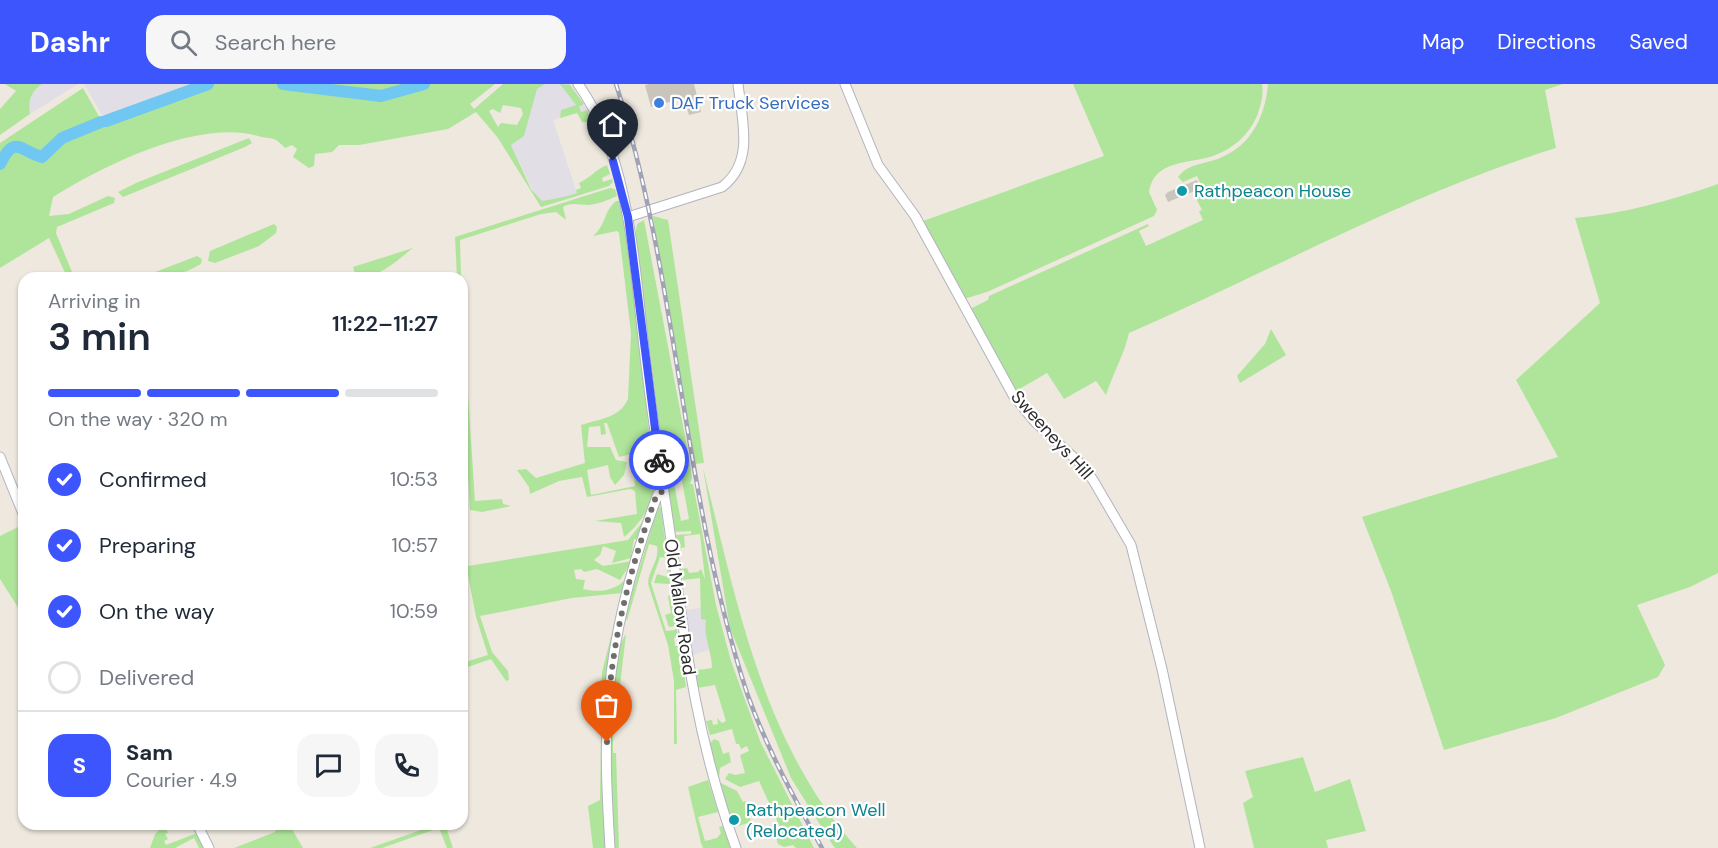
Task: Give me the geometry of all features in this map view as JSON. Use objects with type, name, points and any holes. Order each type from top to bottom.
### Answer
[{"type":"street","name":"Old Mallow Road","points":[[578,84],[592,105],[606,142],[628,217],[691,688],[714,782],[736,848]]},
{"type":"street","points":[[628,217],[713,190],[734,178],[742,163],[744,148],[738,84]]},
{"type":"street","name":"Sweeneys Hill","points":[[845,84],[878,165],[915,216],[1013,395],[1035,422],[1093,480],[1131,544],[1167,690],[1200,848]]},
{"type":"street","points":[[0,457],[18,501]]},
{"type":"street","points":[[610,848],[607,722],[612,670],[624,606],[648,518],[657,494],[664,491]]},
{"type":"street","points":[[200,830],[209,848]]},
{"type":"shaded area","points":[[30,84],[78,84],[30,114],[29,105],[34,89]]},
{"type":"shaded area","points":[[84,84],[203,84],[104,118]]},
{"type":"shaded area","points":[[545,84],[570,84],[587,110],[553,120],[578,196],[541,207],[511,145],[498,127],[501,123],[525,126],[537,88]]},
{"type":"shaded area","points":[[701,608],[701,618],[706,620],[711,649],[693,655],[686,610]]},
{"type":"green space","points":[[5,84],[42,84],[31,97],[30,114],[0,135],[0,109],[16,91]]},
{"type":"green space","points":[[203,84],[495,84],[470,104],[474,109],[503,84],[545,84],[537,89],[524,136],[511,145],[531,189],[542,201],[577,193],[576,190],[581,188],[579,183],[607,165],[610,174],[602,178],[603,182],[612,179],[613,182],[609,186],[541,207],[498,138],[476,112],[448,129],[359,145],[339,145],[332,152],[315,154],[314,166],[309,168],[293,157],[297,149],[292,145],[285,148],[273,139],[234,132],[208,134],[180,139],[152,148],[98,172],[53,197],[49,216],[69,214],[108,196],[115,198],[114,203],[57,227],[56,233],[72,272],[65,272],[49,238],[0,268],[0,143],[83,88],[101,120]],"holes":[[[503,105],[521,108],[523,114],[517,125],[501,123],[498,127],[489,111],[493,109],[500,113]]]},
{"type":"green space","points":[[560,84],[570,85],[584,104],[579,107],[581,112],[587,110],[592,123],[582,122],[577,113],[560,118],[561,110],[576,105]]},
{"type":"green space","points":[[1073,84],[1262,84],[1263,92],[1257,116],[1245,135],[1234,145],[1213,156],[1165,168],[1158,174],[1152,181],[1149,192],[1157,210],[1154,216],[987,292],[964,299],[923,221],[1104,156]]},
{"type":"green space","points":[[1268,84],[1563,84],[1545,90],[1556,148],[1393,210],[1129,333],[1106,395],[1096,381],[1064,399],[1047,373],[1016,391],[970,309],[988,300],[989,296],[1148,224],[1149,226],[1139,231],[1146,246],[1203,220],[1199,211],[1202,210],[1194,194],[1204,192],[1197,176],[1183,182],[1178,177],[1189,168],[1224,156],[1245,142],[1263,110]]},
{"type":"green space","points":[[249,138],[252,143],[245,147],[123,197],[118,192],[136,183]]},
{"type":"green space","points":[[1718,184],[1718,573],[1690,587],[1637,605],[1665,665],[1658,677],[1556,718],[1444,750],[1391,591],[1362,517],[1558,457],[1516,380],[1600,303],[1575,218],[1647,205]]},
{"type":"green space","points":[[610,188],[615,189],[617,196],[596,204],[566,205],[563,207],[566,220],[556,212],[541,214],[460,240],[461,272],[457,272],[455,237]]},
{"type":"green space","points":[[616,201],[620,201],[626,229],[651,449],[619,457],[607,423],[604,423],[606,434],[601,435],[600,426],[589,427],[587,447],[610,447],[616,460],[627,462],[624,475],[615,485],[610,477],[608,465],[587,470],[591,495],[635,486],[632,458],[652,454],[654,456],[655,480],[651,501],[641,519],[624,537],[621,523],[595,521],[637,514],[635,491],[630,489],[587,497],[582,477],[559,481],[530,494],[529,487],[517,470],[526,469],[536,478],[585,463],[581,425],[614,414],[628,399],[631,333],[619,233],[617,231],[593,236]]},
{"type":"green space","points":[[653,216],[668,220],[704,463],[695,464],[666,306]]},
{"type":"green space","points":[[644,220],[688,452],[692,478],[690,484],[693,484],[716,605],[731,661],[760,741],[814,848],[796,848],[793,845],[784,847],[778,844],[773,828],[780,830],[780,827],[759,781],[740,787],[725,779],[729,773],[735,775],[745,773],[740,755],[749,751],[747,746],[741,749],[739,744],[736,744],[732,729],[710,735],[706,721],[712,720],[713,725],[718,724],[717,718],[722,723],[726,721],[715,685],[697,688],[692,671],[712,668],[706,620],[701,619],[700,578],[683,580],[681,569],[687,568],[689,573],[698,572],[701,569],[705,579],[700,534],[684,536],[685,547],[678,549],[676,535],[691,534],[691,531],[673,532],[635,237],[637,224]],"holes":[[[679,465],[689,519],[681,521],[671,467]]]},
{"type":"green space","points":[[274,224],[277,227],[276,233],[259,246],[215,263],[208,261],[210,251]]},
{"type":"green space","points":[[413,248],[380,272],[354,272],[353,267]]},
{"type":"green space","points":[[197,256],[202,259],[201,264],[184,272],[155,272]]},
{"type":"green space","points":[[1271,329],[1286,355],[1240,383],[1237,376],[1265,344]]},
{"type":"green space","points":[[468,395],[475,501],[502,499],[503,504],[511,506],[482,512],[470,510]]},
{"type":"green space","points":[[703,468],[742,619],[775,717],[798,763],[825,807],[857,848],[835,848],[791,778],[730,628]]},
{"type":"green space","points":[[658,506],[661,508],[671,589],[669,584],[654,583],[657,574],[668,577],[666,558],[660,557],[651,583],[666,631],[675,630],[675,626],[669,627],[665,615],[671,613],[668,596],[672,595],[678,637],[674,638],[675,646],[680,646],[686,687],[676,690],[677,744],[674,744],[674,681],[668,645],[648,584],[657,556],[657,546],[649,544],[627,621],[625,616]]},
{"type":"green space","points":[[644,520],[637,541],[634,539],[631,558],[612,563],[616,551],[603,546],[600,555],[594,560],[603,566],[632,561],[620,580],[597,569],[584,572],[581,569],[574,570],[576,579],[585,580],[583,589],[601,591],[612,588],[626,579],[607,673],[606,848],[593,848],[588,806],[600,800],[602,672],[622,593],[572,598],[480,616],[492,652],[508,671],[509,680],[506,681],[491,659],[468,667],[468,661],[488,655],[476,617],[468,566],[628,540]]},
{"type":"green space","points":[[18,527],[18,608],[0,579],[0,536]]},
{"type":"green space","points":[[626,634],[617,711],[624,713],[624,717],[613,716],[619,848],[612,848],[611,704],[618,651]]},
{"type":"green space","points":[[714,739],[719,741],[723,754],[729,752],[731,762],[720,768],[719,778],[709,744]]},
{"type":"green space","points":[[1303,757],[1315,792],[1350,779],[1366,831],[1326,840],[1328,848],[1254,848],[1243,803],[1253,797],[1245,771]]},
{"type":"green space","points":[[708,780],[718,812],[698,817],[705,841],[717,838],[721,833],[719,827],[723,826],[731,848],[703,848],[701,843],[688,787]]},
{"type":"green space","points":[[721,783],[737,791],[743,802],[746,801],[749,809],[752,808],[754,815],[750,817],[751,822],[732,828],[719,786]]},
{"type":"green space","points":[[159,830],[167,830],[168,833],[165,834],[168,839],[164,841],[166,845],[197,833],[206,848],[199,848],[194,838],[175,848],[150,848]]},
{"type":"green space","points":[[276,830],[292,830],[303,848],[234,848]]},
{"type":"green space","points":[[421,830],[433,830],[382,848],[370,848]]},
{"type":"green space","points":[[440,830],[447,830],[453,848],[447,848]]},
{"type":"building","name":"DAF Truck Services","points":[[694,84],[701,112],[689,115],[684,98],[651,107],[645,85]]},
{"type":"building","name":"Rathpeacon House","points":[[1197,180],[1200,187],[1197,190],[1168,202],[1165,195],[1168,192]]},
{"type":"waterway","points":[[106,121],[208,84]]},
{"type":"waterway","points":[[283,84],[381,96],[424,84]]},
{"type":"waterway","points":[[0,164],[5,155],[14,147],[42,157],[62,138],[101,122]]},
{"type":"railway","points":[[616,84],[637,159],[654,235],[708,542],[725,618],[747,693],[763,733],[822,848]]},
{"type":"way so far","points":[[607,742],[609,694],[624,606],[648,518],[657,494],[664,491],[659,460]]},
{"type":"place","name":"DAF Truck Services","points":[[659,103]]},
{"type":"place","name":"Rathpeacon House","points":[[1182,191]]},
{"type":"place","name":"Rathpeacon Well (Relocated)","points":[[734,820]]},
{"type":"route","points":[[613,161],[628,217],[659,460]]}]
